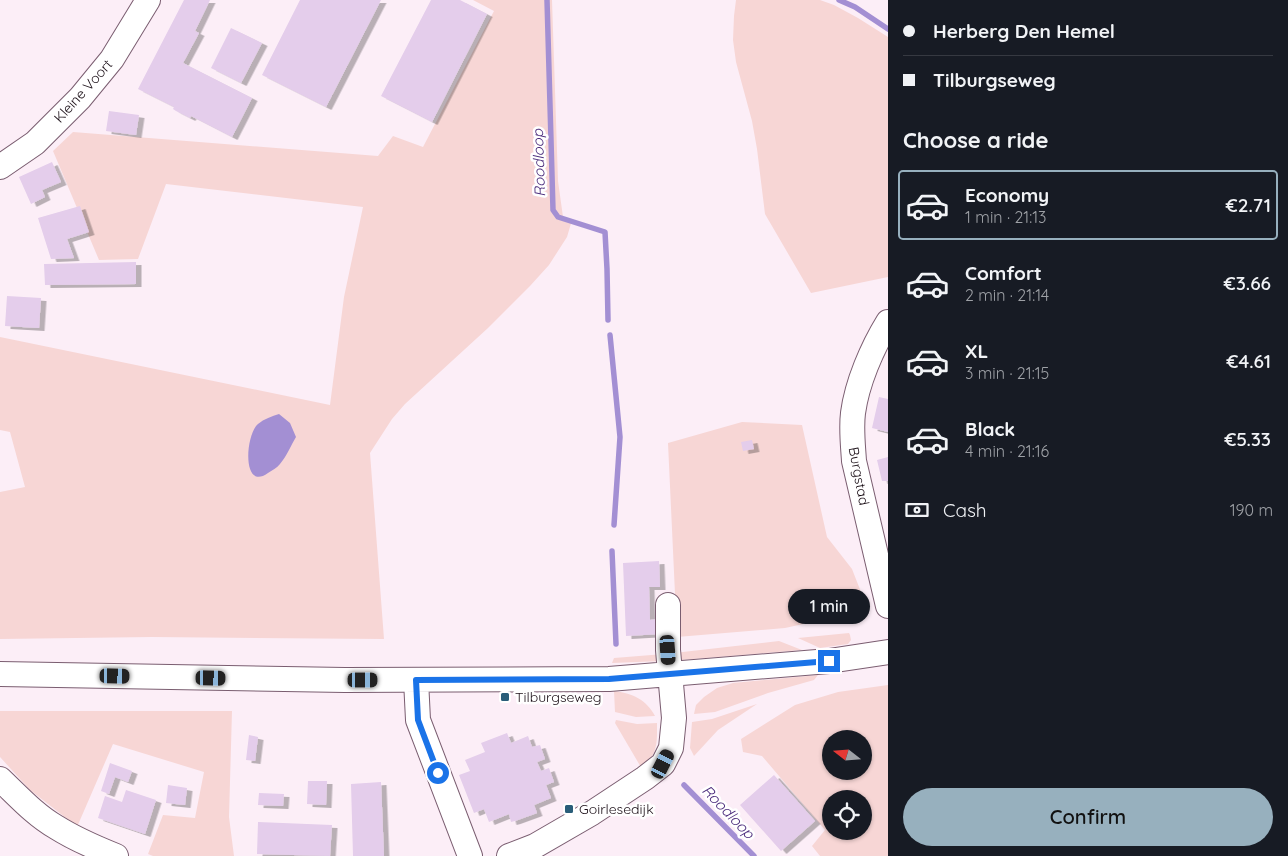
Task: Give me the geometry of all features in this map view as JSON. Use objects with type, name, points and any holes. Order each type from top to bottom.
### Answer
[{"type":"street","name":"Kleine Voort","points":[[0,167],[35,143],[80,98],[112,59],[148,0]]},
{"type":"street","name":"Burgstad","points":[[888,322],[859,387],[853,413],[852,436],[854,461],[888,606]]},
{"type":"street","points":[[509,856],[535,846],[592,813],[663,764],[671,748],[674,718],[670,675],[668,605]]},
{"type":"street","points":[[0,674],[335,680],[609,679],[829,661],[888,652]]},
{"type":"street","points":[[416,680],[418,720],[470,856]]},
{"type":"street","points":[[0,779],[28,806],[55,827],[87,844],[116,856]]},
{"type":"shaded area","points":[[473,0],[552,0],[558,181],[563,217],[572,220],[567,237],[549,265],[488,328],[405,404],[392,419],[370,453],[384,639],[152,637],[0,639],[0,492],[25,487],[10,432],[0,430],[0,337],[330,405],[344,297],[363,207],[166,184],[138,259],[99,260],[53,151],[73,132],[378,156],[393,136],[423,147],[494,11]]},
{"type":"shaded area","points":[[736,0],[820,0],[858,18],[888,37],[888,277],[811,293],[765,214],[752,121],[736,62],[733,40]]},
{"type":"shaded area","points":[[279,414],[290,423],[296,437],[285,458],[277,467],[260,477],[254,475],[248,460],[250,439],[258,424]]},
{"type":"shaded area","points":[[742,422],[802,425],[827,537],[852,569],[868,610],[785,628],[677,637],[668,443]]},
{"type":"shaded area","points":[[849,633],[851,640],[848,644],[820,648],[798,638]]},
{"type":"shaded area","points":[[779,641],[802,650],[681,660],[674,653]]},
{"type":"shaded area","points":[[664,654],[663,661],[612,663],[614,658]]},
{"type":"shaded area","points":[[818,675],[814,680],[768,693],[715,712],[694,714],[696,705],[717,688],[733,683]]},
{"type":"shaded area","points":[[888,685],[888,856],[820,856],[812,846],[822,834],[822,840],[872,840],[872,790],[822,790],[822,826],[762,756],[743,752],[741,739],[795,705],[838,692]]},
{"type":"shaded area","points":[[614,691],[638,698],[652,710],[655,716],[636,717],[615,712]]},
{"type":"shaded area","points":[[757,704],[718,730],[694,756],[690,748],[692,722],[712,719]]},
{"type":"shaded area","points":[[0,711],[232,711],[229,817],[234,856],[153,856],[148,854],[163,815],[195,818],[204,772],[113,744],[77,827],[30,790],[0,757]]},
{"type":"shaded area","points":[[616,720],[637,724],[657,723],[656,748],[642,769],[615,723]]},
{"type":"building","points":[[184,0],[210,0],[195,31],[199,33],[183,63],[252,98],[232,137],[191,116],[190,118],[176,111],[173,109],[174,107],[138,89]]},
{"type":"building","points":[[300,0],[381,0],[326,107],[262,75]]},
{"type":"building","points":[[431,0],[460,0],[487,14],[432,122],[381,96]]},
{"type":"building","points":[[231,28],[262,43],[241,83],[211,68]]},
{"type":"building","points":[[109,111],[139,115],[136,135],[106,131]]},
{"type":"building","points":[[52,162],[61,182],[42,190],[45,197],[31,204],[19,177]]},
{"type":"building","points":[[80,206],[89,232],[67,239],[74,258],[51,259],[38,218]]},
{"type":"building","points":[[136,262],[136,284],[45,285],[44,264]]},
{"type":"building","points":[[7,296],[41,298],[39,328],[5,326]]},
{"type":"building","points":[[879,397],[888,399],[888,432],[872,428]]},
{"type":"building","points":[[752,440],[754,449],[743,451],[741,442]]},
{"type":"building","points":[[888,457],[888,481],[882,481],[877,460]]},
{"type":"building","points":[[659,561],[660,587],[649,587],[650,620],[661,619],[661,634],[626,636],[623,563]]},
{"type":"building","points":[[507,733],[511,743],[528,736],[532,747],[540,745],[545,759],[537,762],[541,771],[549,768],[554,782],[546,785],[551,798],[534,805],[537,813],[511,822],[509,814],[489,822],[484,809],[474,813],[459,775],[470,771],[465,760],[485,752],[481,743]]},
{"type":"building","points":[[249,735],[258,737],[255,761],[246,760]]},
{"type":"building","points":[[110,763],[132,771],[128,782],[115,777],[109,794],[101,791]]},
{"type":"building","points":[[774,775],[815,821],[781,851],[740,805]]},
{"type":"building","points":[[308,781],[327,781],[326,805],[307,804]]},
{"type":"building","points":[[381,782],[384,856],[353,856],[351,784]]},
{"type":"building","points":[[168,785],[187,788],[185,805],[166,803]]},
{"type":"building","points":[[126,790],[156,800],[145,834],[98,818],[105,796],[122,802]]},
{"type":"building","points":[[259,793],[284,794],[283,806],[258,805]]},
{"type":"building","points":[[258,822],[332,825],[330,856],[257,854]]},
{"type":"waterway","name":"Roodloop","points":[[547,0],[553,210],[558,217],[605,232],[608,320]]},
{"type":"waterway","points":[[839,0],[855,7],[888,29]]},
{"type":"waterway","name":"Roodloop","points":[[610,335],[620,437],[614,525]]},
{"type":"waterway","name":"Roodloop","points":[[612,551],[616,644]]},
{"type":"waterway","name":"Roodloop","points":[[684,785],[754,856]]},
{"type":"place","name":"Tilburgseweg","points":[[505,697]]},
{"type":"place","name":"Goirlesedijk","points":[[569,809]]},
{"type":"route","points":[[438,773],[418,720],[416,680],[609,679],[829,661]]}]
